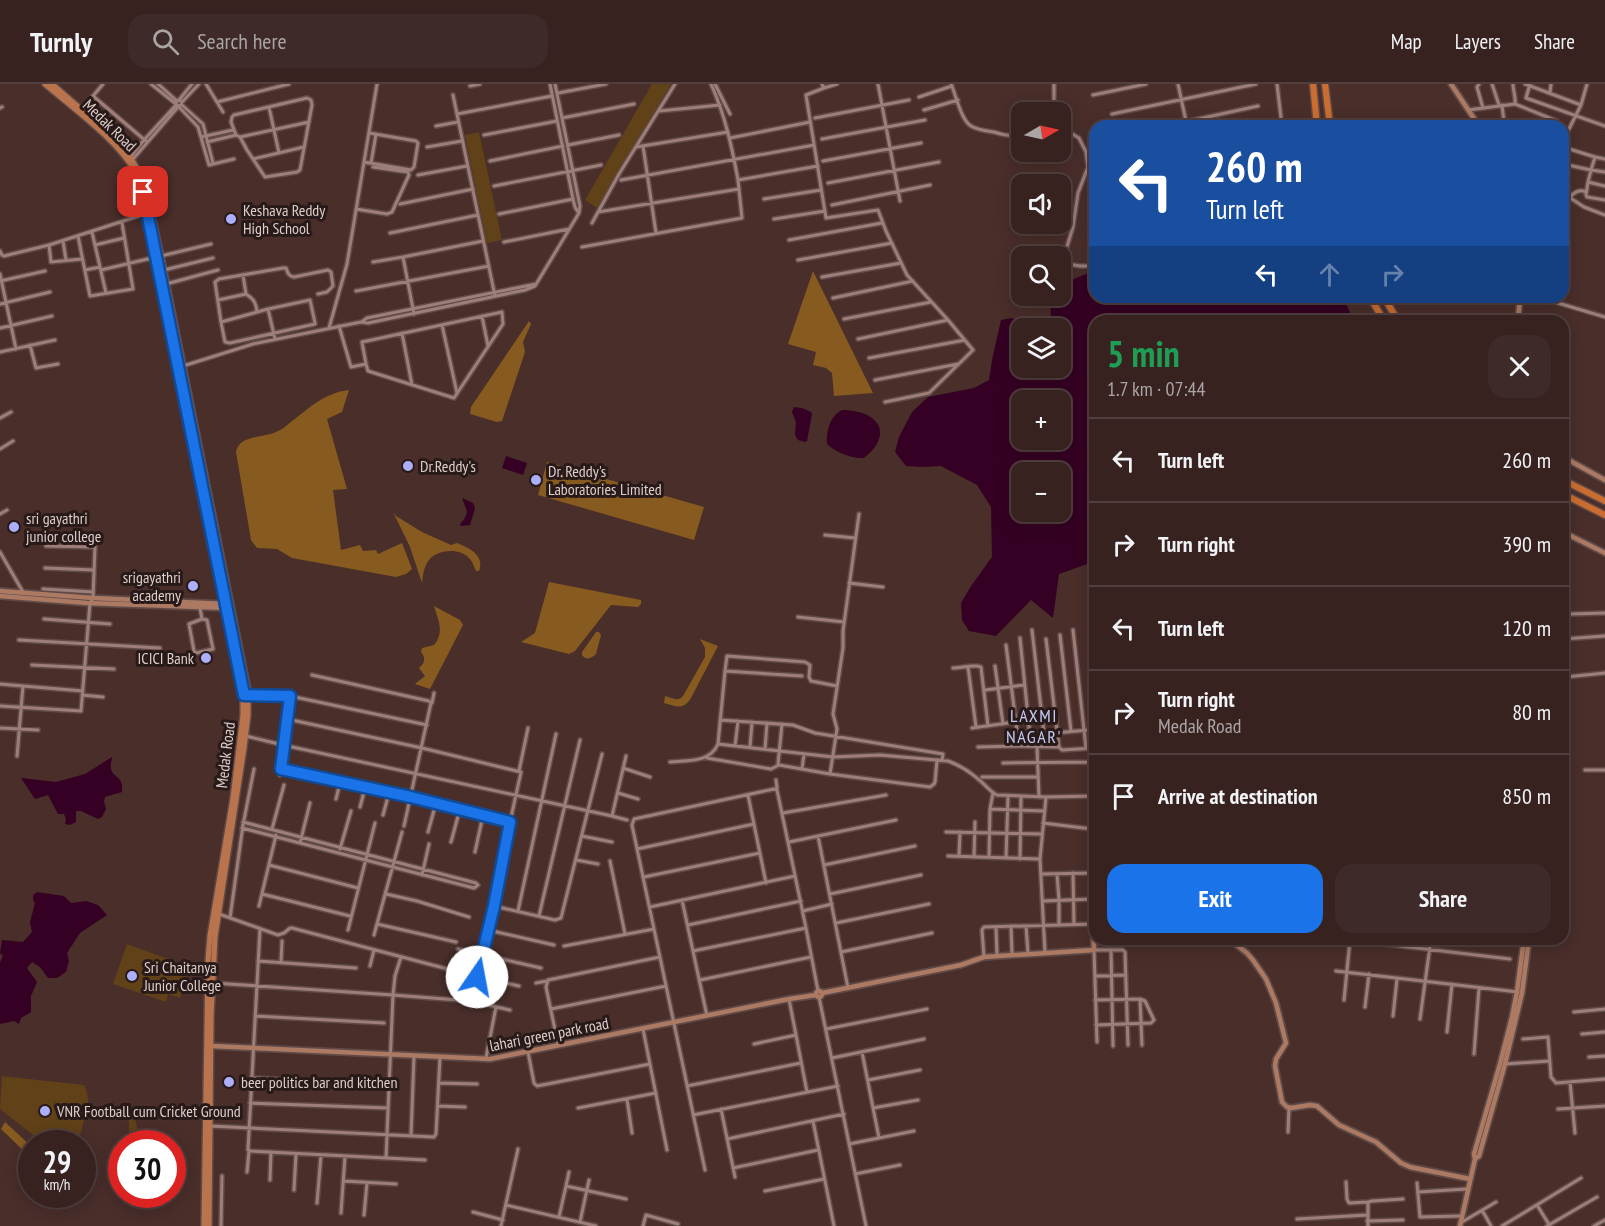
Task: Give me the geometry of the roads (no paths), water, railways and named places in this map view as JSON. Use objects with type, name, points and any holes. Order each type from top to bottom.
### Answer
[{"type":"highway","points":[[1313,84],[1316,120]]},
{"type":"highway","points":[[1325,84],[1329,120]]},
{"type":"highway","points":[[1569,483],[1605,501]]},
{"type":"highway","points":[[1569,497],[1605,515]]},
{"type":"main road","name":"Medak Road","points":[[45,84],[124,154],[140,182],[164,270],[226,606],[246,695],[233,798],[210,936],[204,1226]]},
{"type":"main road","name":"Medak Road","points":[[52,84],[113,137],[132,158],[148,191],[246,695],[246,736],[215,937],[212,983],[209,1226]]},
{"type":"street","points":[[81,109],[104,84]]},
{"type":"street","points":[[151,84],[179,104],[198,127],[209,165],[234,159]]},
{"type":"street","points":[[158,84],[203,124],[213,163]]},
{"type":"street","points":[[179,104],[192,84]]},
{"type":"street","points":[[132,158],[199,84]]},
{"type":"street","points":[[206,84],[223,111]]},
{"type":"street","points":[[217,102],[289,84]]},
{"type":"street","points":[[329,328],[345,272],[377,84]]},
{"type":"street","points":[[470,86],[480,84]]},
{"type":"street","points":[[183,366],[253,344],[316,330],[414,314],[536,284],[579,213],[580,206],[573,171],[557,121],[550,84]]},
{"type":"street","points":[[555,84],[573,199],[579,213]]},
{"type":"street","points":[[557,93],[606,84]]},
{"type":"street","points":[[592,223],[675,84]]},
{"type":"street","points":[[582,247],[742,218],[730,138],[713,84]]},
{"type":"street","points":[[713,84],[730,114]]},
{"type":"street","points":[[837,84],[823,86],[806,94],[826,218],[878,210],[907,275],[973,350],[929,393],[885,402]]},
{"type":"street","points":[[878,84],[900,201]]},
{"type":"street","points":[[1054,84],[1054,102]]},
{"type":"street","points":[[1093,95],[1146,84]]},
{"type":"street","points":[[1178,84],[1185,120]]},
{"type":"street","points":[[1112,114],[1256,84]]},
{"type":"street","points":[[1277,84],[1280,120]]},
{"type":"street","points":[[1451,84],[1475,120]]},
{"type":"street","points":[[1479,84],[1477,87],[1483,108]]},
{"type":"street","points":[[1492,84],[1501,105],[1504,120]]},
{"type":"street","points":[[1513,84],[1513,92],[1516,95],[1515,104]]},
{"type":"street","points":[[1581,105],[1528,84],[1526,98],[1605,126]]},
{"type":"street","points":[[1550,92],[1551,84]]},
{"type":"street","points":[[1569,129],[1581,105],[1587,84]]},
{"type":"street","points":[[919,97],[952,85],[968,124],[1011,136]]},
{"type":"street","points":[[453,94],[494,294]]},
{"type":"street","points":[[93,96],[146,141]]},
{"type":"street","points":[[457,114],[552,96]]},
{"type":"street","points":[[309,98],[312,105],[300,170],[297,172],[265,177],[233,130],[231,119],[234,115],[269,107],[309,98]]},
{"type":"street","points":[[815,118],[909,100]]},
{"type":"street","points":[[924,110],[958,100]]},
{"type":"street","points":[[1468,110],[1515,104],[1555,120]]},
{"type":"street","points":[[562,118],[634,105]]},
{"type":"street","points":[[658,111],[720,105]]},
{"type":"street","points":[[1202,120],[1258,106]]},
{"type":"street","points":[[269,107],[279,153]]},
{"type":"street","points":[[822,139],[925,120]]},
{"type":"street","points":[[484,135],[557,121]]},
{"type":"street","points":[[203,144],[309,122]]},
{"type":"street","points":[[436,126],[458,122]]},
{"type":"street","points":[[730,138],[810,122]]},
{"type":"street","points":[[201,137],[233,130]]},
{"type":"street","points":[[636,147],[728,132]]},
{"type":"street","points":[[369,133],[418,143],[414,167],[411,170],[372,165]]},
{"type":"street","points":[[1071,133],[1078,138],[1086,152],[1088,167],[1078,193],[1073,227],[1062,263],[1089,266]]},
{"type":"street","points":[[372,165],[376,134]]},
{"type":"street","points":[[490,161],[619,135]]},
{"type":"street","points":[[427,147],[462,141]]},
{"type":"street","points":[[824,161],[921,143]]},
{"type":"street","points":[[621,180],[814,145]]},
{"type":"street","points":[[643,146],[656,234]]},
{"type":"street","points":[[253,159],[304,147]]},
{"type":"street","points":[[1569,149],[1605,159]]},
{"type":"street","points":[[1594,157],[1586,192],[1587,197],[1605,200]]},
{"type":"street","points":[[356,209],[390,214],[409,175],[408,172],[364,162]]},
{"type":"street","points":[[828,183],[939,162]]},
{"type":"street","points":[[418,175],[467,165]]},
{"type":"street","points":[[494,186],[601,165]]},
{"type":"street","points":[[1569,165],[1605,172]]},
{"type":"street","points":[[738,180],[818,166]]},
{"type":"street","points":[[1588,182],[1605,186]]},
{"type":"street","points":[[832,205],[930,185]]},
{"type":"street","points":[[400,204],[473,189]]},
{"type":"street","points":[[598,212],[739,189]]},
{"type":"street","points":[[764,200],[821,190]]},
{"type":"street","points":[[1586,192],[1574,192],[1569,198],[1605,215]]},
{"type":"street","points":[[499,214],[573,199]]},
{"type":"street","points":[[774,219],[825,211]]},
{"type":"street","points":[[0,251],[4,256],[49,245],[148,213]]},
{"type":"street","points":[[390,232],[478,215]]},
{"type":"street","points":[[78,236],[90,296],[133,289],[122,223]]},
{"type":"street","points":[[789,240],[882,223]]},
{"type":"street","points":[[504,242],[569,229]]},
{"type":"street","points":[[92,232],[106,293]]},
{"type":"street","points":[[95,245],[124,238]]},
{"type":"street","points":[[63,241],[66,260]]},
{"type":"street","points":[[373,262],[484,241]]},
{"type":"street","points":[[798,260],[892,243]]},
{"type":"street","points":[[85,270],[129,264],[211,244]]},
{"type":"street","points":[[49,245],[51,262],[82,259]]},
{"type":"street","points":[[403,257],[414,314]]},
{"type":"street","points":[[164,270],[213,258]]},
{"type":"street","points":[[822,277],[901,263]]},
{"type":"street","points":[[356,291],[489,266]]},
{"type":"street","points":[[315,324],[230,343],[225,342],[214,282],[243,274],[283,268],[286,268],[290,276],[294,277],[328,270],[331,272],[333,286],[327,292],[318,294]]},
{"type":"street","points":[[166,284],[218,270]]},
{"type":"street","points":[[1,281],[45,271]]},
{"type":"street","points":[[0,274],[16,349]]},
{"type":"street","points":[[243,274],[246,294]]},
{"type":"street","points":[[833,298],[913,281]]},
{"type":"street","points":[[0,304],[50,292]]},
{"type":"street","points":[[217,300],[246,294],[253,298],[257,312]]},
{"type":"street","points":[[362,322],[367,318],[494,294]]},
{"type":"street","points":[[221,322],[310,300],[316,330]]},
{"type":"street","points":[[844,319],[931,302]]},
{"type":"street","points":[[1558,303],[1605,317]]},
{"type":"street","points":[[268,309],[275,339]]},
{"type":"street","points":[[502,312],[503,324],[453,398],[368,371],[362,342],[442,325],[502,312]]},
{"type":"street","points":[[0,327],[52,316]]},
{"type":"street","points":[[482,316],[488,346]]},
{"type":"street","points":[[858,339],[948,320]]},
{"type":"street","points":[[442,325],[457,394]]},
{"type":"street","points":[[339,326],[351,367],[366,364]]},
{"type":"street","points":[[402,333],[412,385]]},
{"type":"street","points":[[0,352],[56,340]]},
{"type":"street","points":[[868,358],[965,340]]},
{"type":"street","points":[[30,345],[36,368],[58,364]]},
{"type":"street","points":[[875,380],[960,363]]},
{"type":"street","points":[[0,418],[11,412]]},
{"type":"street","points":[[0,449],[13,441]]},
{"type":"street","points":[[1569,460],[1605,480]]},
{"type":"street","points":[[0,514],[7,510]]},
{"type":"street","points":[[830,774],[837,726],[833,714],[859,514]]},
{"type":"street","points":[[825,535],[855,538]]},
{"type":"street","points":[[1569,535],[1605,553]]},
{"type":"street","points":[[0,706],[81,711],[88,622],[93,595],[95,547],[46,546]]},
{"type":"street","points":[[0,552],[23,595]]},
{"type":"street","points":[[45,568],[94,570]]},
{"type":"street","points":[[849,583],[884,587]]},
{"type":"street","points":[[43,589],[226,606]]},
{"type":"street","points":[[0,591],[90,603],[200,608],[226,606]]},
{"type":"street","points":[[0,596],[93,595]]},
{"type":"street","points":[[200,608],[202,620]]},
{"type":"street","points":[[1571,614],[1605,613]]},
{"type":"street","points":[[798,617],[844,622]]},
{"type":"street","points":[[44,619],[110,624]]},
{"type":"street","points":[[202,620],[207,620],[213,649],[196,653],[189,624],[202,620]]},
{"type":"street","points":[[1032,630],[1044,734]]},
{"type":"street","points":[[978,747],[1036,746],[1059,747],[1062,750],[1086,748],[1073,630]]},
{"type":"street","points":[[1060,635],[1071,731]]},
{"type":"street","points":[[1569,639],[1605,636]]},
{"type":"street","points":[[1020,638],[1030,746]]},
{"type":"street","points":[[1047,639],[1059,747]]},
{"type":"street","points":[[20,640],[160,648]]},
{"type":"street","points":[[1006,645],[1019,746]]},
{"type":"street","points":[[706,758],[714,752],[718,744],[724,671],[729,655],[805,662],[810,665],[811,681],[837,686]]},
{"type":"street","points":[[32,664],[114,669]]},
{"type":"street","points":[[953,668],[968,668],[975,665],[981,667],[988,726]]},
{"type":"street","points":[[995,666],[1003,724]]},
{"type":"street","points":[[968,668],[974,727],[1015,722]]},
{"type":"street","points":[[724,671],[802,676]]},
{"type":"street","points":[[1569,677],[1605,674]]},
{"type":"street","points":[[312,675],[429,701],[432,705]]},
{"type":"street","points":[[0,684],[103,697]]},
{"type":"street","points":[[984,690],[1024,685]]},
{"type":"street","points":[[17,756],[23,686]]},
{"type":"street","points":[[404,826],[434,693]]},
{"type":"street","points":[[246,695],[290,696],[427,725]]},
{"type":"street","points":[[280,775],[290,696]]},
{"type":"street","points":[[287,719],[519,771]]},
{"type":"street","points":[[720,720],[796,726],[815,733],[944,754],[942,760]]},
{"type":"street","points":[[735,746],[738,721]]},
{"type":"street","points":[[750,748],[752,722]]},
{"type":"street","points":[[765,749],[767,723]]},
{"type":"street","points":[[669,762],[706,758],[774,768],[777,765],[780,751],[782,724]]},
{"type":"street","points":[[0,728],[38,730]]},
{"type":"street","points":[[471,1001],[494,906],[528,728]]},
{"type":"street","points":[[1039,797],[1036,746],[1039,737],[1044,734],[1089,731]]},
{"type":"street","points":[[518,911],[556,734]]},
{"type":"street","points":[[246,736],[627,820]]},
{"type":"street","points":[[539,916],[580,740]]},
{"type":"street","points":[[718,744],[833,757],[886,755],[942,760],[958,765],[979,779],[993,794],[1039,797],[1089,796]]},
{"type":"street","points":[[494,906],[555,920],[561,918],[602,754]]},
{"type":"street","points":[[802,769],[804,754]]},
{"type":"street","points":[[612,816],[626,756]]},
{"type":"street","points":[[777,765],[930,787],[935,782],[937,760]]},
{"type":"street","points":[[1003,763],[1089,762]]},
{"type":"street","points":[[623,768],[650,777]]},
{"type":"street","points":[[230,918],[243,825],[254,769]]},
{"type":"street","points":[[281,769],[411,797],[510,822]]},
{"type":"street","points":[[1585,770],[1605,770]]},
{"type":"street","points":[[982,777],[1038,777]]},
{"type":"street","points":[[776,780],[866,1226]]},
{"type":"street","points":[[336,799],[340,783]]},
{"type":"street","points":[[270,835],[284,785]]},
{"type":"street","points":[[360,807],[365,788]]},
{"type":"street","points":[[705,1170],[632,825],[637,818],[777,790]]},
{"type":"street","points":[[383,815],[389,793]]},
{"type":"street","points":[[618,794],[638,799]]},
{"type":"street","points":[[989,858],[990,809],[993,794]]},
{"type":"street","points":[[748,795],[766,883]]},
{"type":"street","points":[[783,813],[886,795]]},
{"type":"street","points":[[1006,858],[1008,796]]},
{"type":"street","points":[[1020,859],[1021,796]]},
{"type":"street","points":[[1045,953],[1040,859],[1046,797]]},
{"type":"street","points":[[300,843],[310,802]]},
{"type":"street","points":[[428,832],[436,803]]},
{"type":"street","points":[[452,842],[460,809]]},
{"type":"street","points":[[990,809],[1044,811]]},
{"type":"street","points":[[339,853],[351,811]]},
{"type":"street","points":[[474,852],[483,815]]},
{"type":"street","points":[[788,842],[896,820]]},
{"type":"street","points":[[348,930],[375,822]]},
{"type":"street","points":[[974,857],[975,822]]},
{"type":"street","points":[[233,823],[272,830],[302,837],[478,885],[474,888],[422,875],[276,837],[243,825]]},
{"type":"street","points":[[1043,823],[1089,829]]},
{"type":"street","points":[[638,849],[754,824]]},
{"type":"street","points":[[259,906],[278,832]]},
{"type":"street","points":[[374,935],[402,832]]},
{"type":"street","points":[[946,832],[1041,834]]},
{"type":"street","points":[[959,856],[960,832]]},
{"type":"street","points":[[582,836],[612,842]]},
{"type":"street","points":[[818,836],[848,988]]},
{"type":"street","points":[[422,875],[429,844]]},
{"type":"street","points":[[824,865],[915,846]]},
{"type":"street","points":[[644,877],[760,853]]},
{"type":"street","points":[[948,856],[1040,859]]},
{"type":"street","points":[[576,860],[598,864]]},
{"type":"street","points":[[610,861],[625,934]]},
{"type":"street","points":[[269,865],[358,888]]},
{"type":"street","points":[[1073,873],[1074,925]]},
{"type":"street","points":[[1041,874],[1089,873]]},
{"type":"street","points":[[1057,874],[1059,925]]},
{"type":"street","points":[[830,894],[921,875]]},
{"type":"street","points":[[650,907],[795,876]]},
{"type":"street","points":[[262,894],[351,916]]},
{"type":"street","points":[[386,894],[469,917]]},
{"type":"street","points":[[1043,901],[1089,899]]},
{"type":"street","points":[[682,900],[708,1016]]},
{"type":"street","points":[[688,925],[801,901]]},
{"type":"street","points":[[803,911],[832,904]]},
{"type":"street","points":[[836,923],[929,904]]},
{"type":"street","points":[[219,914],[278,935],[292,928],[519,986]]},
{"type":"street","points":[[377,924],[456,942]]},
{"type":"street","points":[[984,957],[982,929],[984,927],[1089,924]]},
{"type":"street","points":[[1011,926],[1012,954]]},
{"type":"street","points":[[1026,926],[1028,953]]},
{"type":"street","points":[[996,927],[997,955]]},
{"type":"street","points":[[247,1172],[260,928]]},
{"type":"street","points":[[693,951],[806,928]]},
{"type":"street","points":[[564,946],[654,929]]},
{"type":"street","points":[[488,930],[554,945]]},
{"type":"street","points":[[841,952],[932,933]]},
{"type":"street","points":[[281,963],[282,941]]},
{"type":"street","points":[[1094,945],[1097,1042]]},
{"type":"street","points":[[1236,945],[1253,960],[1266,978],[1276,1003],[1286,1043],[1275,1061],[1275,1072],[1284,1105],[1289,1107],[1317,1106],[1339,1125],[1376,1142],[1401,1163],[1421,1170],[1470,1179]]},
{"type":"street","points":[[1344,1000],[1350,945]]},
{"type":"street","points":[[1390,945],[1510,959]]},
{"type":"street","points":[[1420,1018],[1430,945]]},
{"type":"street","points":[[1520,992],[1524,945]]},
{"type":"street","points":[[1475,1160],[1474,1154],[1520,992],[1528,945]]},
{"type":"street","points":[[458,948],[541,968]]},
{"type":"street","points":[[370,966],[374,950]]},
{"type":"street","points":[[1094,950],[1124,951],[1128,1045]]},
{"type":"street","name":"lahari green park road","points":[[211,1046],[485,1059],[961,965],[984,957],[1094,950]]},
{"type":"street","points":[[1111,950],[1113,1046]]},
{"type":"street","points":[[386,1158],[393,995],[400,957]]},
{"type":"street","points":[[537,982],[660,957]]},
{"type":"street","points":[[700,980],[812,957]]},
{"type":"street","points":[[258,961],[356,968]]},
{"type":"street","points":[[1336,970],[1520,992]]},
{"type":"street","points":[[1365,1007],[1369,974]]},
{"type":"street","points":[[1094,976],[1126,975]]},
{"type":"street","points":[[1393,1016],[1397,979]]},
{"type":"street","points":[[548,980],[546,987],[558,1044]]},
{"type":"street","points":[[212,983],[471,1001],[510,1010]]},
{"type":"street","points":[[1447,1032],[1452,984]]},
{"type":"street","points":[[551,1010],[666,986]]},
{"type":"street","points":[[1474,1054],[1479,988]]},
{"type":"street","points":[[789,999],[807,1092]]},
{"type":"street","points":[[1095,1000],[1140,999],[1145,1001],[1154,1020],[1151,1023],[1096,1025]]},
{"type":"street","points":[[1140,999],[1142,1045]]},
{"type":"street","points":[[485,1059],[496,1007]]},
{"type":"street","points":[[826,1029],[927,1009]]},
{"type":"street","points":[[1574,1012],[1605,1009]]},
{"type":"street","points":[[255,1016],[384,1023]]},
{"type":"street","points":[[1460,1225],[1475,1160],[1479,1155],[1505,1064],[1511,1028]]},
{"type":"street","points":[[643,1029],[667,1150]]},
{"type":"street","points":[[1582,1035],[1605,1032]]},
{"type":"street","points":[[754,1044],[796,1035]]},
{"type":"street","points":[[1523,1039],[1548,1037],[1553,1081],[1556,1083],[1605,1079]]},
{"type":"street","points":[[832,1058],[924,1040]]},
{"type":"street","points":[[528,1051],[534,1083],[537,1086],[650,1064]]},
{"type":"street","points":[[862,1052],[879,1138]]},
{"type":"street","points":[[411,1136],[414,1056]]},
{"type":"street","points":[[1589,1057],[1605,1056]]},
{"type":"street","points":[[210,1126],[436,1136],[440,1057]]},
{"type":"street","points":[[1505,1064],[1550,1061]]},
{"type":"street","points":[[687,1086],[801,1063]]},
{"type":"street","points":[[868,1080],[920,1070]]},
{"type":"street","points":[[252,1078],[389,1085]]},
{"type":"street","points":[[1570,1082],[1575,1133]]},
{"type":"street","points":[[439,1083],[477,1084]]},
{"type":"street","points":[[693,1115],[838,1086]]},
{"type":"street","points":[[578,1108],[656,1093]]},
{"type":"street","points":[[627,1099],[633,1132]]},
{"type":"street","points":[[873,1108],[918,1100]]},
{"type":"street","points":[[250,1103],[388,1108]]},
{"type":"street","points":[[438,1106],[465,1107]]},
{"type":"street","points":[[1558,1109],[1605,1106]]},
{"type":"street","points":[[1288,1132],[1289,1107]]},
{"type":"street","points":[[721,1109],[735,1177]]},
{"type":"street","points":[[727,1139],[844,1114]]},
{"type":"street","points":[[813,1121],[834,1226]]},
{"type":"street","points":[[849,1144],[914,1131]]},
{"type":"street","points":[[501,1226],[518,1149]]},
{"type":"street","points":[[733,1168],[819,1149]]},
{"type":"street","points":[[249,1151],[425,1161]]},
{"type":"street","points":[[270,1180],[271,1152]]},
{"type":"street","points":[[294,1190],[296,1154]]},
{"type":"street","points":[[317,1203],[321,1155]]},
{"type":"street","points":[[341,1213],[345,1156]]},
{"type":"street","points":[[855,1174],[900,1165]]},
{"type":"street","points":[[559,1217],[568,1172]]},
{"type":"street","points":[[221,1226],[222,1176]]},
{"type":"street","points":[[1502,1226],[1581,1178]]},
{"type":"street","points":[[765,1191],[824,1179]]},
{"type":"street","points":[[580,1222],[589,1180]]},
{"type":"street","points":[[343,1181],[396,1184]]},
{"type":"street","points":[[1346,1182],[1349,1203],[1403,1199]]},
{"type":"street","points":[[364,1215],[367,1183]]},
{"type":"street","points":[[1418,1183],[1422,1218],[1461,1215]]},
{"type":"street","points":[[566,1186],[626,1199]]},
{"type":"street","points":[[1418,1192],[1467,1189]]},
{"type":"street","points":[[1537,1205],[1549,1226],[1597,1197]]},
{"type":"street","points":[[1368,1202],[1368,1223],[1403,1220]]},
{"type":"street","points":[[1460,1225],[1496,1202]]},
{"type":"street","points":[[506,1205],[596,1226]]},
{"type":"street","points":[[1482,1210],[1491,1226]]},
{"type":"street","points":[[473,1212],[503,1220]]},
{"type":"street","points":[[643,1226],[646,1215],[678,1224]]},
{"type":"street","points":[[1297,1219],[1368,1215]]},
{"type":"street","points":[[570,1226],[572,1220]]},
{"type":"street","points":[[1594,1226],[1605,1220]]},
{"type":"place","name":"Keshava Reddy High School","points":[[231,219]]},
{"type":"place","name":"Dr.Reddy's","points":[[408,466]]},
{"type":"place","name":"Dr. Reddy's Laboratories Limited","points":[[536,480]]},
{"type":"place","name":"sri gayathri junior college","points":[[14,527]]},
{"type":"place","name":"srigayathri academy","points":[[193,586]]},
{"type":"place","name":"ICICI Bank","points":[[206,658]]},
{"type":"place","name":"Sri Chaitanya Junior College","points":[[132,976]]},
{"type":"place","name":"beer politics bar and kitchen","points":[[229,1082]]},
{"type":"place","name":"VNR Football cum Cricket Ground","points":[[45,1111]]},
{"type":"district","name":"LAXMI NAGAR'","points":[[1034,726]]}]
